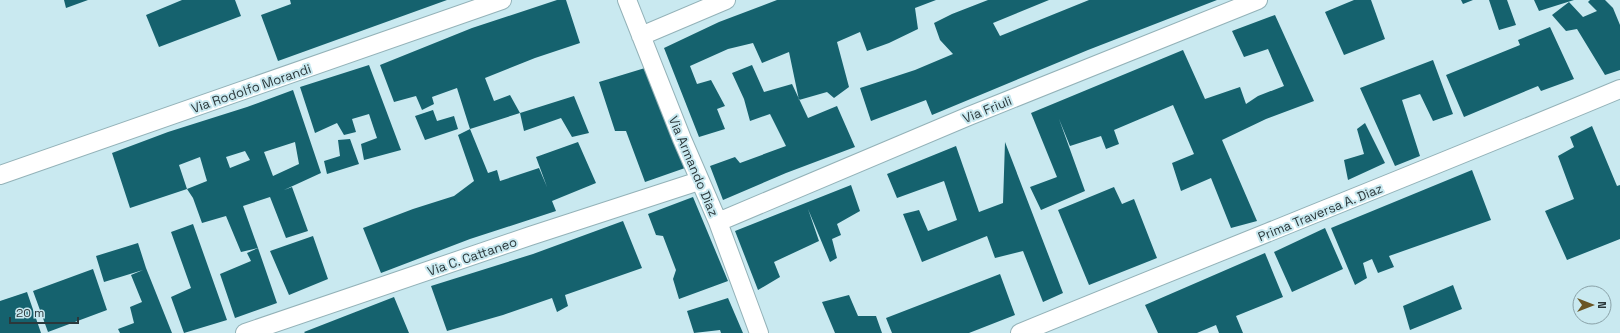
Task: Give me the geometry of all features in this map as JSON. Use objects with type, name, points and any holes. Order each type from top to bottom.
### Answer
[{"type":"street","name":"Via Rodolfo Morandi","points":[[0,175],[502,0]]},
{"type":"street","name":"Via Armando Diaz","points":[[627,0],[718,222],[759,333]]},
{"type":"street","points":[[641,36],[726,0]]},
{"type":"street","name":"Via Friuli","points":[[718,222],[969,116],[1258,0]]},
{"type":"street","name":"Prima Traversa A. Diaz","points":[[1020,333],[1620,89]]},
{"type":"street","name":"Via C. Cattaneo","points":[[245,333],[522,239],[700,181]]},
{"type":"building","points":[[64,0],[88,0],[66,8]]},
{"type":"building","points":[[182,0],[235,0],[241,16],[159,47],[146,15]]},
{"type":"building","points":[[290,0],[447,0],[278,61],[261,15],[291,4]]},
{"type":"building","points":[[557,0],[566,0],[580,43],[535,58],[485,78],[494,101],[510,95],[520,113],[470,129],[457,88],[432,97],[434,104],[422,110],[416,96],[394,102],[380,65],[472,28]]},
{"type":"building","points":[[777,0],[936,0],[915,8],[918,29],[889,43],[867,51],[860,32],[837,42],[849,87],[834,98],[827,92],[799,100],[789,52],[762,63],[753,43],[728,49],[690,66],[697,84],[711,80],[725,106],[717,109],[725,129],[699,137],[664,48],[719,22]]},
{"type":"building","points":[[988,0],[1049,0],[993,23],[1000,36],[1089,0],[1217,0],[1088,50],[932,115],[926,100],[871,121],[860,88],[915,70],[953,54],[940,40],[934,23],[952,14]]},
{"type":"building","points":[[1354,0],[1371,0],[1385,39],[1344,55],[1325,12]]},
{"type":"building","points":[[1461,0],[1473,0],[1463,4]]},
{"type":"building","points":[[1489,0],[1507,0],[1516,25],[1499,30]]},
{"type":"building","points":[[1534,0],[1574,0],[1539,11]]},
{"type":"building","points":[[1590,0],[1605,0],[1613,8],[1620,25],[1620,70],[1605,75],[1577,29],[1566,31],[1552,15],[1569,2],[1583,17],[1597,11],[1588,2]]},
{"type":"building","points":[[1275,15],[1314,101],[1266,119],[1222,140],[1257,221],[1231,228],[1211,178],[1181,191],[1172,163],[1194,154],[1173,105],[1114,130],[1119,144],[1106,149],[1101,136],[1070,146],[1059,119],[1085,191],[1041,210],[1030,187],[1057,177],[1031,113],[1183,50],[1205,99],[1240,87],[1246,104],[1258,96],[1284,86],[1268,49],[1244,57],[1232,31]]},
{"type":"building","points":[[1550,27],[1574,79],[1541,91],[1538,86],[1464,117],[1446,75],[1520,45],[1518,40]]},
{"type":"building","points":[[1433,60],[1453,114],[1433,121],[1420,94],[1402,100],[1420,156],[1395,166],[1360,88]]},
{"type":"building","points":[[369,65],[401,150],[364,160],[361,144],[377,138],[369,114],[352,119],[356,132],[344,135],[337,123],[315,133],[300,87]]},
{"type":"building","points":[[752,65],[764,92],[792,84],[808,118],[837,106],[855,147],[786,173],[723,200],[710,166],[735,157],[740,163],[786,146],[770,114],[750,121],[744,99],[732,73]]},
{"type":"building","points":[[645,68],[685,168],[645,182],[626,131],[615,131],[599,82]]},
{"type":"building","points":[[293,90],[321,173],[284,190],[292,187],[308,231],[286,238],[270,197],[243,206],[258,248],[241,252],[226,216],[202,223],[193,198],[187,189],[130,208],[112,153],[168,132],[247,107]],"holes":[[[295,142],[299,164],[273,176],[264,152]],[[245,151],[250,160],[230,168],[226,157]],[[200,157],[207,181],[187,189],[179,165]]]},
{"type":"building","points":[[574,96],[589,133],[572,137],[561,118],[524,131],[520,113]]},
{"type":"building","points":[[433,110],[437,121],[454,116],[458,129],[425,140],[415,116]]},
{"type":"building","points":[[1365,123],[1385,163],[1348,180],[1344,160],[1364,154],[1357,129]]},
{"type":"building","points":[[1592,126],[1617,186],[1620,185],[1620,239],[1567,260],[1545,211],[1574,199],[1558,156],[1574,147],[1570,137]]},
{"type":"building","points":[[470,129],[488,173],[497,170],[500,181],[539,168],[547,187],[536,157],[578,142],[596,183],[552,201],[556,211],[470,239],[381,273],[363,228],[413,209],[454,196],[474,181],[458,135]]},
{"type":"building","points":[[350,139],[359,164],[327,174],[324,161],[340,156],[338,140]]},
{"type":"building","points":[[1005,142],[1063,293],[1043,302],[1023,251],[995,258],[987,236],[922,262],[903,214],[919,210],[928,231],[957,220],[944,181],[897,198],[887,174],[956,146],[979,212],[1003,203]]},
{"type":"building","points":[[1472,170],[1491,220],[1389,256],[1394,267],[1378,273],[1372,259],[1363,263],[1367,278],[1355,285],[1331,228]]},
{"type":"building","points":[[851,185],[860,211],[837,224],[841,235],[832,239],[837,258],[830,262],[808,209],[819,241],[774,262],[780,277],[758,290],[735,231]]},
{"type":"building","points":[[1114,187],[1122,204],[1134,199],[1157,258],[1089,285],[1058,210]]},
{"type":"building","points":[[693,197],[728,281],[679,299],[673,279],[676,270],[663,236],[656,235],[648,214]]},
{"type":"building","points":[[623,221],[642,268],[565,295],[568,306],[557,312],[552,298],[503,315],[447,331],[431,286],[533,254]]},
{"type":"building","points":[[193,224],[227,320],[184,333],[171,297],[191,288],[171,232]]},
{"type":"building","points":[[1325,228],[1343,269],[1292,292],[1274,252]]},
{"type":"building","points":[[313,236],[328,279],[289,295],[270,251]]},
{"type":"building","points":[[138,243],[146,268],[172,333],[120,333],[118,329],[134,323],[130,307],[142,302],[131,275],[143,270],[104,282],[96,256]]},
{"type":"building","points":[[258,248],[277,303],[235,318],[220,274],[251,261],[247,253]]},
{"type":"building","points":[[1265,253],[1283,297],[1236,316],[1243,333],[1219,333],[1216,325],[1197,333],[1158,333],[1145,305]]},
{"type":"building","points":[[93,269],[107,310],[48,332],[33,291]]},
{"type":"building","points":[[1000,274],[1015,315],[969,333],[892,333],[886,318]]},
{"type":"building","points":[[1453,285],[1462,309],[1410,330],[1403,306]]},
{"type":"building","points":[[27,292],[41,333],[0,333],[0,301]]},
{"type":"building","points":[[849,295],[858,316],[876,316],[882,333],[835,333],[822,302]]},
{"type":"building","points":[[394,297],[409,333],[304,332]]},
{"type":"building","points":[[728,298],[743,333],[721,333],[720,330],[694,333],[687,311]]}]
